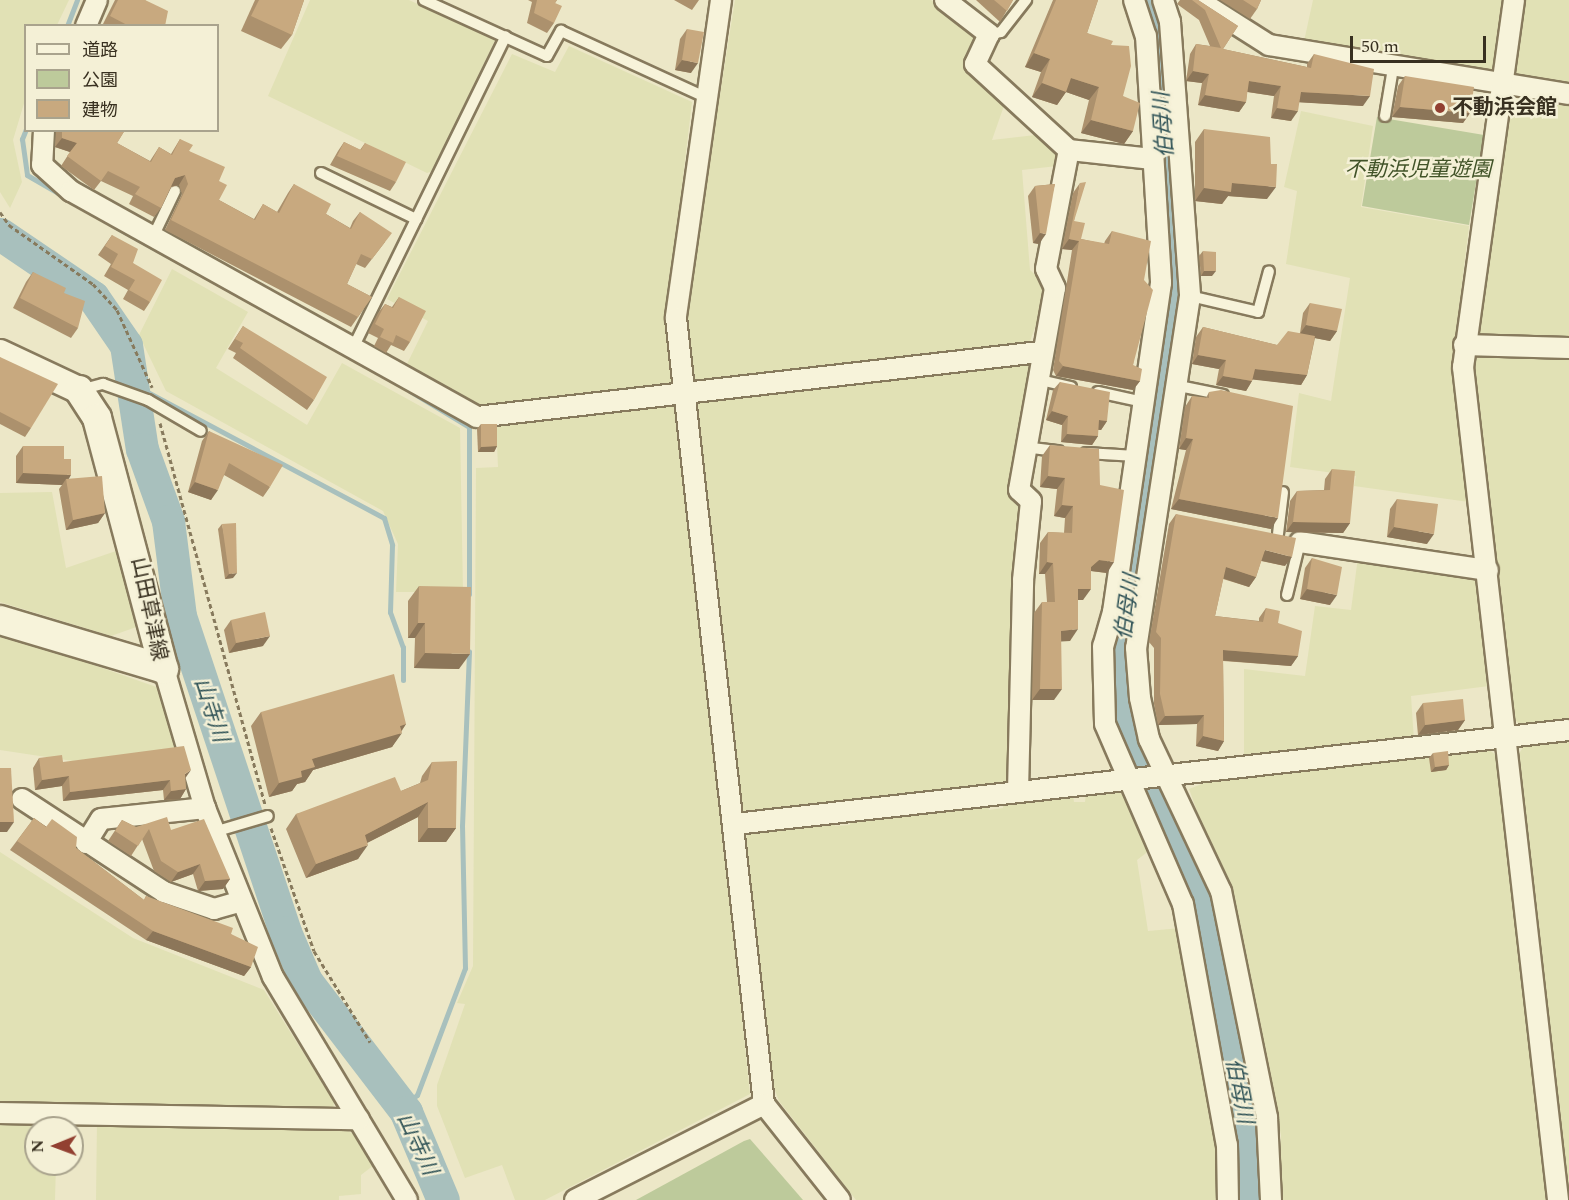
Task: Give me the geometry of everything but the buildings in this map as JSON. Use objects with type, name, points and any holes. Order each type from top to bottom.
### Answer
[{"type":"main road","name":"山田草津線","points":[[79,390],[97,418],[164,669]]},
{"type":"main road","name":"山田草津線","points":[[0,620],[164,669]]},
{"type":"street","points":[[87,24],[97,0]]},
{"type":"street","points":[[721,0],[703,96],[676,318],[735,824],[764,1104],[840,1200]]},
{"type":"street","points":[[945,0],[989,34],[975,64],[1069,150],[1152,159]]},
{"type":"street","points":[[1134,0],[1146,36],[1161,283],[1128,511],[1103,646],[1103,692],[1111,744],[1135,780],[1183,904],[1227,1145],[1228,1200]]},
{"type":"street","points":[[1163,0],[1170,22],[1190,296],[1174,385],[1161,515],[1136,648],[1149,739],[1165,777],[1221,891],[1267,1118],[1271,1200]]},
{"type":"street","points":[[1198,0],[1269,45],[1393,68],[1569,94]]},
{"type":"street","points":[[1514,0],[1500,84],[1464,345],[1558,1200]]},
{"type":"street","points":[[44,132],[39,155],[47,174],[153,237],[477,417],[1040,352]]},
{"type":"street","points":[[1018,791],[1023,580],[1031,501],[1019,490],[1040,352],[1055,288],[1047,269],[1069,150]]},
{"type":"street","points":[[1464,345],[1569,348]]},
{"type":"street","points":[[0,353],[79,390]]},
{"type":"street","points":[[1128,511],[1161,515]]},
{"type":"street","points":[[1300,542],[1488,570]]},
{"type":"street","points":[[164,669],[205,808],[239,902],[273,977],[407,1200]]},
{"type":"street","points":[[735,824],[1569,730]]},
{"type":"street","points":[[22,799],[164,892],[214,909],[239,902]]},
{"type":"street","points":[[86,843],[101,819],[205,808]]},
{"type":"street","points":[[575,1200],[764,1104]]},
{"type":"street","points":[[0,1113],[359,1119]]},
{"type":"lane","points":[[424,0],[547,56],[561,31],[703,96]]},
{"type":"lane","points":[[989,34],[1001,32],[1026,0]]},
{"type":"lane","points":[[353,348],[506,36]]},
{"type":"lane","points":[[1385,116],[1393,68]]},
{"type":"lane","points":[[321,173],[416,219]]},
{"type":"lane","points":[[153,237],[176,191]]},
{"type":"lane","points":[[1190,296],[1258,312],[1269,271]]},
{"type":"lane","points":[[1036,379],[1144,402]]},
{"type":"lane","points":[[79,390],[103,384],[157,405],[201,431]]},
{"type":"lane","points":[[1174,385],[1233,396]]},
{"type":"lane","points":[[1024,447],[1136,456]]},
{"type":"lane","points":[[1283,492],[1272,534],[1300,542],[1287,596]]},
{"type":"lane","points":[[214,832],[268,816]]},
{"type":"path","points":[[0,212],[9,225],[93,284],[117,309],[130,328],[157,405],[268,816],[314,951],[370,1042]]},
{"type":"green space","points":[[0,0],[69,0],[57,24],[24,24],[24,103],[13,140],[22,182],[10,208],[0,192]]},
{"type":"green space","points":[[310,0],[409,0],[495,40],[433,171],[427,173],[268,96]]},
{"type":"green space","points":[[735,0],[931,0],[970,25],[979,38],[971,61],[1006,100],[992,140],[1044,134],[1058,151],[1057,166],[1022,170],[1030,270],[1049,288],[1028,347],[698,384],[694,380],[685,315]]},
{"type":"green space","points":[[1313,0],[1505,0],[1494,72],[1303,46]]},
{"type":"green space","points":[[1523,0],[1569,0],[1569,89],[1511,77]]},
{"type":"green space","points":[[569,46],[692,102],[666,320],[673,384],[479,409],[405,368],[428,321],[387,299],[512,54],[555,72]]},
{"type":"green space","points":[[1509,98],[1569,106],[1569,343],[1477,338]]},
{"type":"green space","points":[[1301,111],[1373,126],[1361,207],[1469,226],[1454,348],[1469,502],[1354,486],[1356,476],[1290,467],[1299,393],[1331,401],[1350,278],[1286,264],[1297,191],[1284,187]]},
{"type":"green space","name":"不動浜児童遊園","points":[[1377,117],[1484,135],[1469,225],[1362,206]]},
{"type":"green space","points":[[172,269],[248,312],[216,368],[307,425],[342,363],[460,428],[463,592],[396,592],[398,544],[383,511],[166,391],[139,335]]},
{"type":"green space","points":[[1480,354],[1569,357],[1569,723],[1524,727],[1511,717],[1473,363]]},
{"type":"green space","points":[[1029,361],[1013,493],[1024,508],[1008,788],[749,816],[741,809],[695,403],[699,397]]},
{"type":"green space","points":[[672,401],[679,417],[750,1094],[545,1200],[515,1200],[502,1165],[465,1178],[437,1106],[437,1085],[465,1004],[457,1003],[473,966],[476,468],[498,467],[496,421]]},
{"type":"green space","points":[[52,492],[66,568],[122,549],[142,625],[111,636],[0,602],[0,493]]},
{"type":"green space","points":[[1358,557],[1478,577],[1489,686],[1411,696],[1414,741],[1244,760],[1244,669],[1305,676],[1315,606],[1351,610]]},
{"type":"green space","points":[[0,632],[162,689],[180,750],[73,761],[0,750]]},
{"type":"green space","points":[[1569,738],[1569,1200],[1564,1200],[1516,759],[1526,742]]},
{"type":"green space","points":[[1487,748],[1498,757],[1546,1200],[1278,1200],[1281,1135],[1248,978],[1227,892],[1189,789],[1212,780]]},
{"type":"green space","points":[[1117,791],[1126,797],[1150,850],[1137,860],[1148,931],[1181,928],[1218,1150],[1220,1200],[856,1200],[779,1101],[773,1085],[746,837],[753,829],[834,819],[835,826],[850,825],[850,818],[987,801],[989,810],[1003,808],[1003,800],[1073,795],[1074,802],[1085,802],[1086,793]]},
{"type":"green space","points":[[0,852],[133,938],[264,990],[334,1102],[333,1112],[0,1107]]},
{"type":"green space","points":[[0,1120],[24,1120],[24,1176],[56,1176],[55,1200],[0,1200]]},
{"type":"green space","points":[[97,1121],[337,1125],[357,1136],[374,1165],[361,1175],[361,1194],[339,1196],[339,1200],[96,1200]]},
{"type":"green space","points":[[750,1139],[803,1200],[636,1200],[744,1141]]},
{"type":"waterway","points":[[68,24],[77,0]]},
{"type":"waterway","name":"伯母川","points":[[1147,0],[1157,18],[1176,281],[1121,649],[1122,685],[1126,718],[1197,877],[1250,1145],[1250,1200]]},
{"type":"waterway","points":[[25,132],[22,139],[27,175],[65,197]]},
{"type":"waterway","points":[[114,226],[329,345]]},
{"type":"waterway","name":"山寺川","points":[[0,234],[93,297],[126,345],[142,449],[168,521],[180,616],[285,932],[306,981],[406,1112],[443,1200]]},
{"type":"waterway","points":[[136,386],[384,518],[392,545],[390,612],[403,647],[403,680]]},
{"type":"waterway","points":[[410,391],[469,427],[469,594]]},
{"type":"waterway","points":[[401,1107],[417,1095],[465,968],[462,826],[469,651]]},
{"type":"place","name":"不動浜会館","points":[[1440,108]]}]
